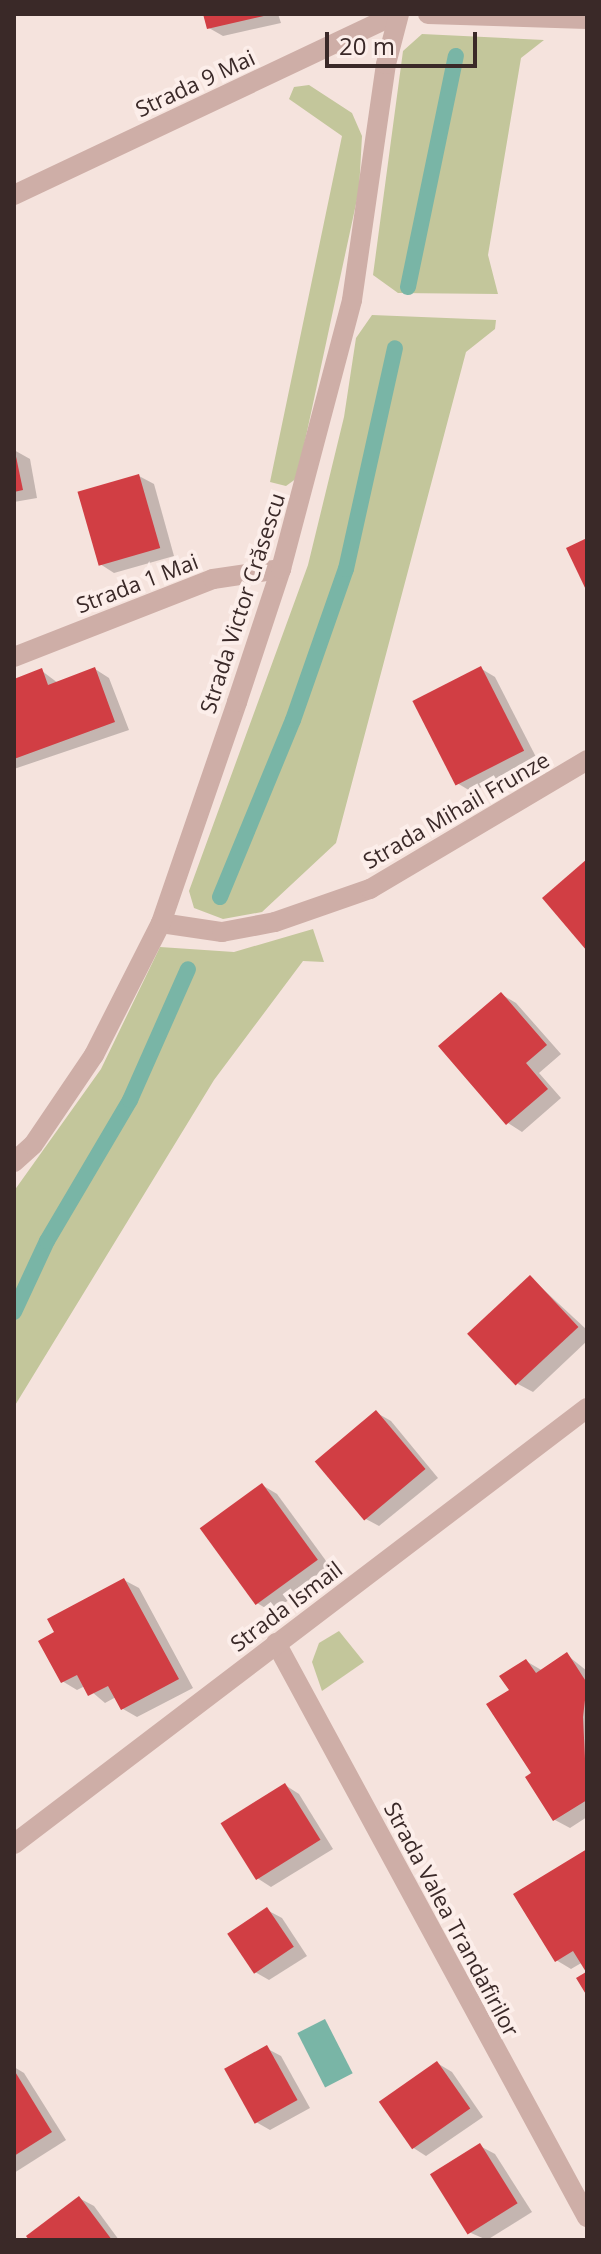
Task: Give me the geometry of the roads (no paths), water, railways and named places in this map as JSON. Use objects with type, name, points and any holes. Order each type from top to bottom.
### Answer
[{"type":"street","name":"Strada 9 Mai","points":[[14,195],[398,14]]},
{"type":"street","name":"Strada Victor Crăsescu","points":[[14,1162],[33,1145],[94,1055],[161,923],[281,569],[352,300],[386,64],[398,14]]},
{"type":"street","points":[[428,14],[587,19]]},
{"type":"street","name":"Strada 1 Mai","points":[[14,657],[213,579],[281,569]]},
{"type":"street","name":"Strada Mihail Frunze","points":[[161,923],[222,932],[275,922],[370,889],[587,760]]},
{"type":"street","name":"Strada Ismail","points":[[14,1844],[587,1408]]},
{"type":"street","name":"Strada Valea Trandafirilor","points":[[276,1643],[587,2217]]},
{"type":"water","points":[[325,2019],[353,2073],[325,2087],[297,2033]]},
{"type":"waterway","points":[[408,287],[456,56]]},
{"type":"waterway","points":[[220,897],[293,720],[346,569],[395,348]]},
{"type":"waterway","points":[[14,1312],[47,1241],[130,1100],[188,969]]}]
